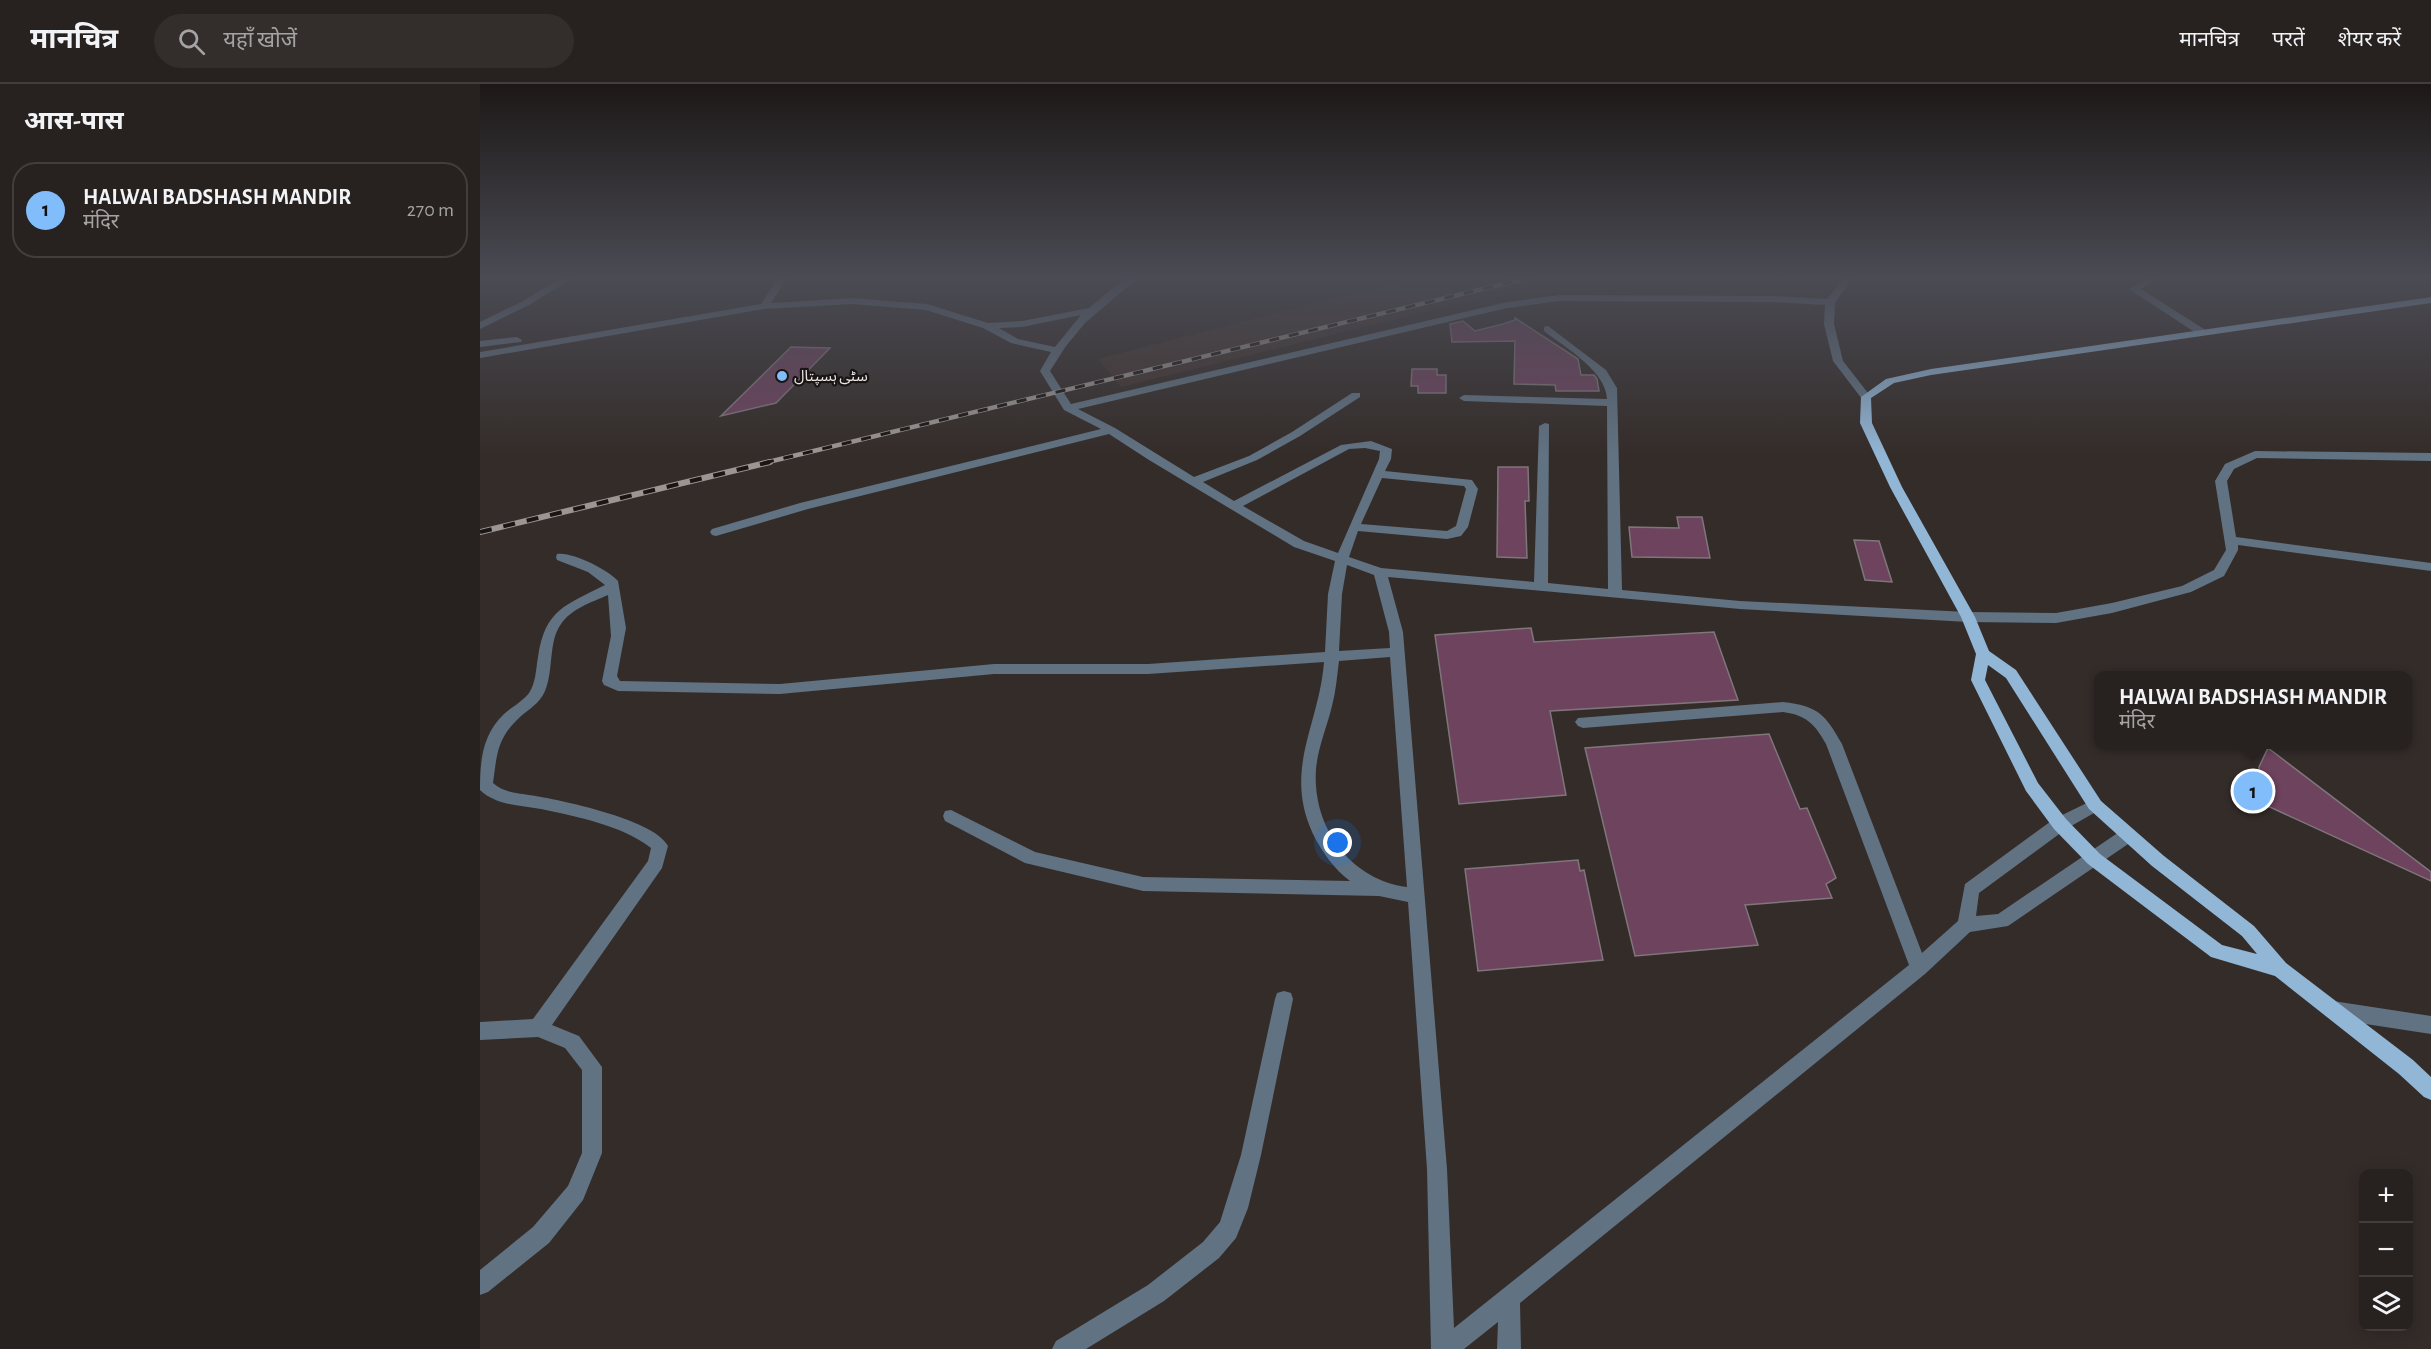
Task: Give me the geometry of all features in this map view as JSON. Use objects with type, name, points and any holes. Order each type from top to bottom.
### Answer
[{"type":"main road","points":[[2175,337],[1931,372],[1890,381],[1866,397],[1866,423],[1896,487],[1968,617],[1983,654],[2011,674],[2095,805],[2158,861],[2248,931],[2280,969],[2406,1067],[2431,1090]]},
{"type":"main road","points":[[1983,654],[1978,680],[2032,787],[2060,824],[2094,859],[2217,951],[2280,969]]},
{"type":"street","points":[[480,344],[533,337]]},
{"type":"street","points":[[480,357],[594,337]]},
{"type":"street","points":[[1008,337],[1015,341],[1056,350]]},
{"type":"street","points":[[1067,337],[1056,350],[1045,370],[1068,408],[1111,430],[1193,482],[1299,544],[1380,572],[1740,605],[1968,617],[2056,618],[2112,608],[2186,589],[2219,573],[2232,550],[2221,481],[2224,471],[2234,463],[2255,454],[2431,457]]},
{"type":"street","points":[[1068,408],[1370,337]]},
{"type":"street","points":[[1558,337],[1602,372],[1612,388],[1615,593]]},
{"type":"street","points":[[1832,337],[1838,361],[1866,397]]},
{"type":"street","points":[[1193,482],[1253,458],[1356,396]]},
{"type":"street","points":[[1464,399],[1613,403]]},
{"type":"street","points":[[1541,586],[1545,426]]},
{"type":"street","points":[[716,532],[804,506],[1111,430]]},
{"type":"street","points":[[1233,506],[1345,447],[1358,444],[1377,445],[1386,450],[1385,459],[1342,560],[1337,583],[1334,654],[1327,699],[1308,769],[1310,801],[1320,837],[1347,870],[1378,889]]},
{"type":"street","points":[[1355,527],[1447,535],[1457,533],[1462,527],[1472,489],[1468,483],[1378,474]]},
{"type":"street","points":[[2231,540],[2431,567]]},
{"type":"street","points":[[561,557],[593,568],[611,581],[618,607],[618,642],[609,672],[609,681],[618,686],[780,689],[994,669],[1160,668],[1231,665],[1334,654],[1397,652]]},
{"type":"street","points":[[1380,572],[1396,632],[1437,1169],[1444,1349]]},
{"type":"street","points":[[538,1028],[656,863],[660,846],[651,837],[605,820],[493,795],[485,785],[491,741],[499,728],[532,699],[539,689],[552,628],[557,619],[569,610],[613,587]]},
{"type":"street","points":[[1583,722],[1783,707],[1806,709],[1821,720],[1834,744],[1919,968]]},
{"type":"street","points":[[1966,925],[1971,889],[2060,824],[2095,805]]},
{"type":"street","points":[[951,816],[1031,858],[1143,884],[1378,889],[1416,896]]},
{"type":"street","points":[[1444,1349],[1919,968],[1966,925],[2002,921],[2128,835]]},
{"type":"street","points":[[1064,1349],[1156,1293],[1210,1250],[1228,1230],[1237,1208],[1251,1155],[1284,999]]},
{"type":"street","points":[[2333,1010],[2431,1025]]},
{"type":"street","points":[[480,1031],[538,1028],[572,1042],[592,1067],[592,1153],[576,1193],[541,1235],[480,1284]]},
{"type":"street","points":[[1509,1298],[1509,1349]]},
{"type":"shaded area","points":[[1183,337],[1323,337],[1121,387],[1098,359]]},
{"type":"building","points":[[1451,337],[1544,337],[1578,359],[1581,375],[1594,375],[1599,391],[1556,391],[1555,385],[1514,384],[1515,341],[1452,342]]},
{"type":"building","name":"سٹی ہسپتال","points":[[791,347],[830,348],[776,403],[721,416]]},
{"type":"building","points":[[1412,369],[1437,369],[1437,375],[1446,375],[1446,393],[1418,393],[1418,386],[1411,386]]},
{"type":"building","points":[[1498,467],[1528,467],[1529,501],[1525,501],[1527,558],[1497,557]]},
{"type":"building","points":[[1677,517],[1702,517],[1710,558],[1632,557],[1629,527],[1679,528]]},
{"type":"building","points":[[1854,540],[1879,541],[1892,582],[1865,580]]},
{"type":"building","points":[[1531,628],[1534,642],[1714,632],[1738,700],[1550,711],[1566,795],[1459,804],[1435,635]]},
{"type":"building","points":[[1769,734],[1800,809],[1807,808],[1836,878],[1826,884],[1832,898],[1745,905],[1758,945],[1635,956],[1585,748]]},
{"type":"building","points":[[2269,749],[2431,872],[2431,881],[2261,803],[2259,767]]},
{"type":"building","points":[[1578,860],[1580,871],[1584,870],[1603,960],[1478,971],[1465,869]]},
{"type":"railway","points":[[764,463],[1284,337]]},
{"type":"railway","points":[[480,532],[770,462]]},
{"type":"place","name":"سٹی ہسپتال","points":[[782,376]]},
{"type":"place","name":"HALWAI BADSHASH MANDIR","points":[[2253,791]]}]
